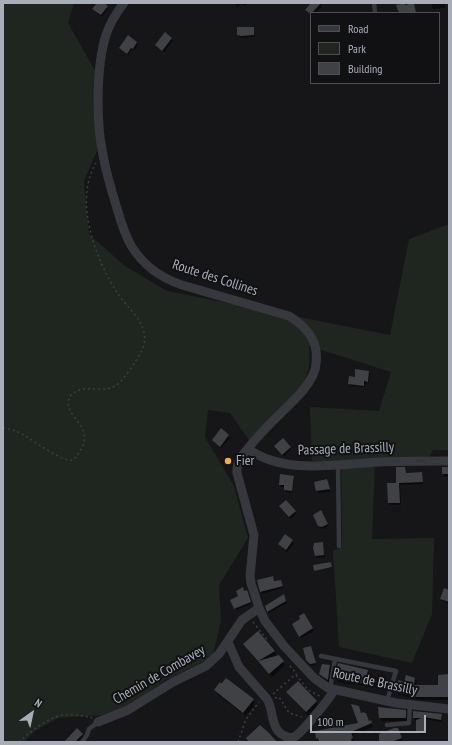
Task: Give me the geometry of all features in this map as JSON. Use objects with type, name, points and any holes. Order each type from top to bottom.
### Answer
[{"type":"street","name":"Route des Collines","points":[[124,3],[109,27],[103,49],[99,99],[100,135],[102,155],[114,198],[124,231],[133,248],[151,268],[166,279],[182,286],[289,316],[305,328],[313,340],[315,347],[315,369],[310,380],[301,392],[259,435],[248,449]]},
{"type":"street","name":"Passage de Brassilly","points":[[248,449],[262,457],[282,463],[303,466],[379,462],[449,461]]},
{"type":"street","name":"Route de Brassilly","points":[[248,449],[240,460],[237,469],[254,535],[250,576],[259,608],[274,633],[304,668],[319,682],[332,689],[410,705],[449,709]]},
{"type":"street","name":"Chemin de Combavey","points":[[98,722],[128,710],[173,682],[206,666],[215,659],[242,620],[259,608]]},
{"type":"street","points":[[228,642],[239,667],[271,705],[274,724],[279,732],[291,740],[298,735],[327,701],[332,689]]},
{"type":"lane","points":[[338,464],[340,546]]},
{"type":"lane","points":[[321,656],[396,671],[387,701]]},
{"type":"lane","points":[[332,689],[335,659]]},
{"type":"lane","points":[[387,725],[409,724],[410,705]]},
{"type":"lane","points":[[82,742],[88,735],[89,728],[98,722]]},
{"type":"path","points":[[3,428],[24,435],[48,450],[68,460],[73,460],[84,443],[85,436],[83,429],[69,407],[68,401],[70,396],[78,390],[113,388],[122,379],[144,346],[144,331],[118,294],[96,253],[89,227],[87,209],[90,174],[98,159],[102,155]]},
{"type":"path","points":[[238,742],[246,719],[266,698],[304,668]]},
{"type":"path","points":[[296,675],[308,690],[327,701]]},
{"type":"path","points":[[266,698],[272,699],[279,697],[289,713],[300,718],[309,716],[312,718]]},
{"type":"path","points":[[19,742],[34,729],[59,716],[72,715],[90,717],[98,722]]},
{"type":"green space","points":[[3,3],[74,3],[68,23],[97,74],[97,151],[84,181],[89,234],[125,266],[167,291],[390,335],[409,239],[449,224],[449,450],[433,450],[429,458],[375,461],[372,539],[434,538],[432,614],[412,663],[339,647],[333,551],[342,547],[341,461],[312,461],[310,407],[379,411],[391,372],[309,346],[309,366],[307,375],[302,385],[249,440],[230,413],[208,410],[205,437],[234,486],[248,538],[219,585],[221,621],[213,655],[208,660],[165,680],[134,703],[103,715],[58,718],[35,731],[24,742],[3,742]]},
{"type":"building","points":[[97,3],[104,3],[108,6],[101,15],[92,9]]},
{"type":"building","points":[[311,3],[321,3],[310,13],[305,10]]},
{"type":"building","points":[[414,3],[416,12],[399,12],[396,5]]},
{"type":"building","points":[[237,27],[254,27],[254,35],[237,35]]},
{"type":"building","points":[[165,32],[172,38],[162,51],[155,45]]},
{"type":"building","points":[[128,35],[137,42],[133,49],[131,48],[127,54],[119,48]]},
{"type":"building","points":[[355,369],[369,371],[368,382],[364,381],[364,386],[348,384],[349,376],[355,377]]},
{"type":"building","points":[[221,428],[229,435],[220,447],[212,440]]},
{"type":"building","points":[[283,438],[291,447],[282,455],[274,446]]},
{"type":"building","points":[[396,467],[405,467],[406,473],[422,472],[423,482],[399,483],[400,503],[388,503],[387,483],[396,483]]},
{"type":"building","points":[[442,467],[449,467],[449,474],[442,474]]},
{"type":"building","points":[[280,474],[294,476],[292,491],[284,490],[284,485],[279,485]]},
{"type":"building","points":[[327,479],[330,489],[316,491],[314,482]]},
{"type":"building","points":[[286,500],[296,511],[289,517],[279,506]]},
{"type":"building","points":[[321,510],[328,524],[322,527],[318,526],[313,515]]},
{"type":"building","points":[[285,534],[293,540],[286,550],[278,544]]},
{"type":"building","points":[[323,542],[324,555],[315,556],[313,548],[314,543]]},
{"type":"building","points":[[331,562],[332,567],[314,571],[313,565]]},
{"type":"building","points":[[273,576],[274,581],[281,580],[283,586],[260,592],[257,580]]},
{"type":"building","points":[[243,587],[244,591],[247,590],[251,602],[234,609],[230,600],[238,596],[236,591]]},
{"type":"building","points":[[444,588],[449,590],[449,602],[440,599]]},
{"type":"building","points":[[284,594],[286,601],[267,612],[265,606]]},
{"type":"building","points":[[304,613],[313,628],[299,637],[292,624],[300,619],[299,616]]},
{"type":"building","points":[[258,631],[275,651],[258,661],[243,644]]},
{"type":"building","points":[[311,646],[316,663],[310,664],[306,660],[303,648]]},
{"type":"building","points":[[279,655],[284,661],[269,674],[258,661]]},
{"type":"building","points":[[338,663],[368,670],[365,684],[335,679]]},
{"type":"building","points":[[322,664],[330,665],[328,680],[319,674]]},
{"type":"building","points":[[449,674],[449,697],[416,697],[395,692],[398,680],[404,682],[406,675],[415,678],[414,685],[438,685],[438,675]]},
{"type":"building","points":[[226,678],[254,699],[243,713],[214,690],[220,682],[221,684]]},
{"type":"building","points":[[298,681],[317,701],[306,712],[286,692]]},
{"type":"building","points":[[351,704],[359,706],[361,713],[366,713],[369,721],[371,720],[372,723],[351,732],[353,738],[351,739],[352,742],[319,742],[318,738],[316,739],[315,731],[358,723]]},
{"type":"building","points":[[378,707],[406,710],[406,718],[379,718]]},
{"type":"building","points":[[413,711],[442,714],[441,720],[424,717],[424,732],[416,732],[416,720],[422,718],[413,718]]},
{"type":"building","points":[[260,725],[277,742],[249,742],[246,738]]},
{"type":"building","points":[[77,728],[83,734],[75,742],[64,742]]},
{"type":"building","points":[[394,728],[398,728],[402,738],[391,742],[379,742],[379,734]]},
{"type":"place","name":"Fier","points":[[228,461]]}]
